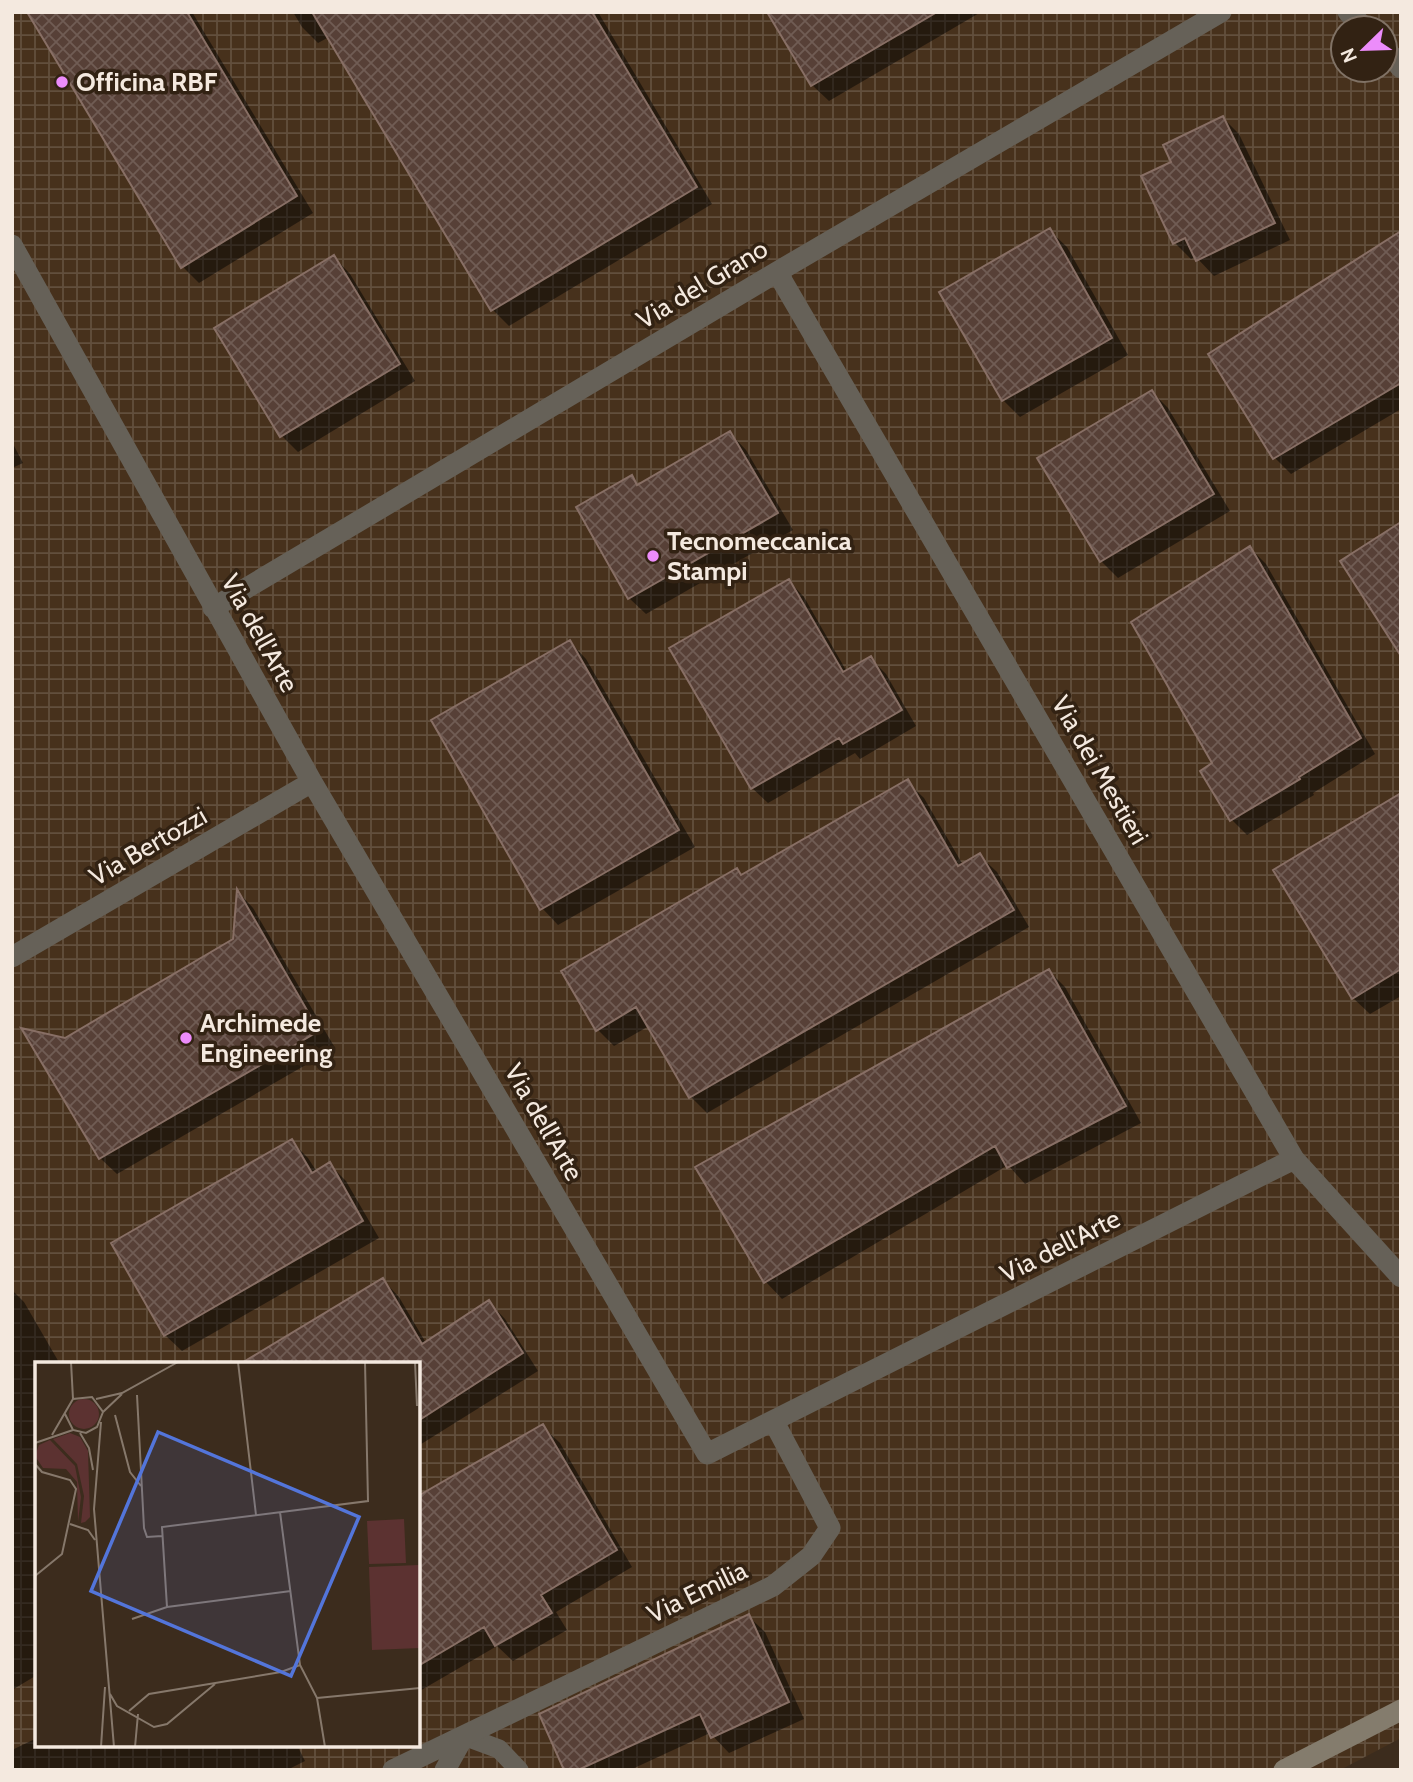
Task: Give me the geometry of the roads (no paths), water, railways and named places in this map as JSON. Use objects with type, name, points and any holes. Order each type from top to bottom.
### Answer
[{"type":"main road","points":[[1284,1770],[1401,1710]]},
{"type":"street","name":"Via del Grano","points":[[214,608],[777,272],[1221,12]]},
{"type":"street","name":"Via dell'Arte","points":[[12,246],[312,782],[707,1454],[1294,1159]]},
{"type":"street","name":"Via dei Mestieri","points":[[777,272],[1294,1159],[1401,1278]]},
{"type":"street","name":"Via Bertozzi","points":[[12,957],[312,782]]},
{"type":"street","name":"Via Emilia","points":[[393,1770],[773,1586],[811,1556],[830,1528],[774,1422]]},
{"type":"street","points":[[445,1770],[464,1735]]},
{"type":"lane","points":[[464,1735],[499,1749],[519,1770]]},
{"type":"place","name":"Officina RBF","points":[[62,82]]},
{"type":"place","name":"Tecnomeccanica Stampi","points":[[653,556]]},
{"type":"place","name":"Archimede Engineering","points":[[186,1038]]}]
